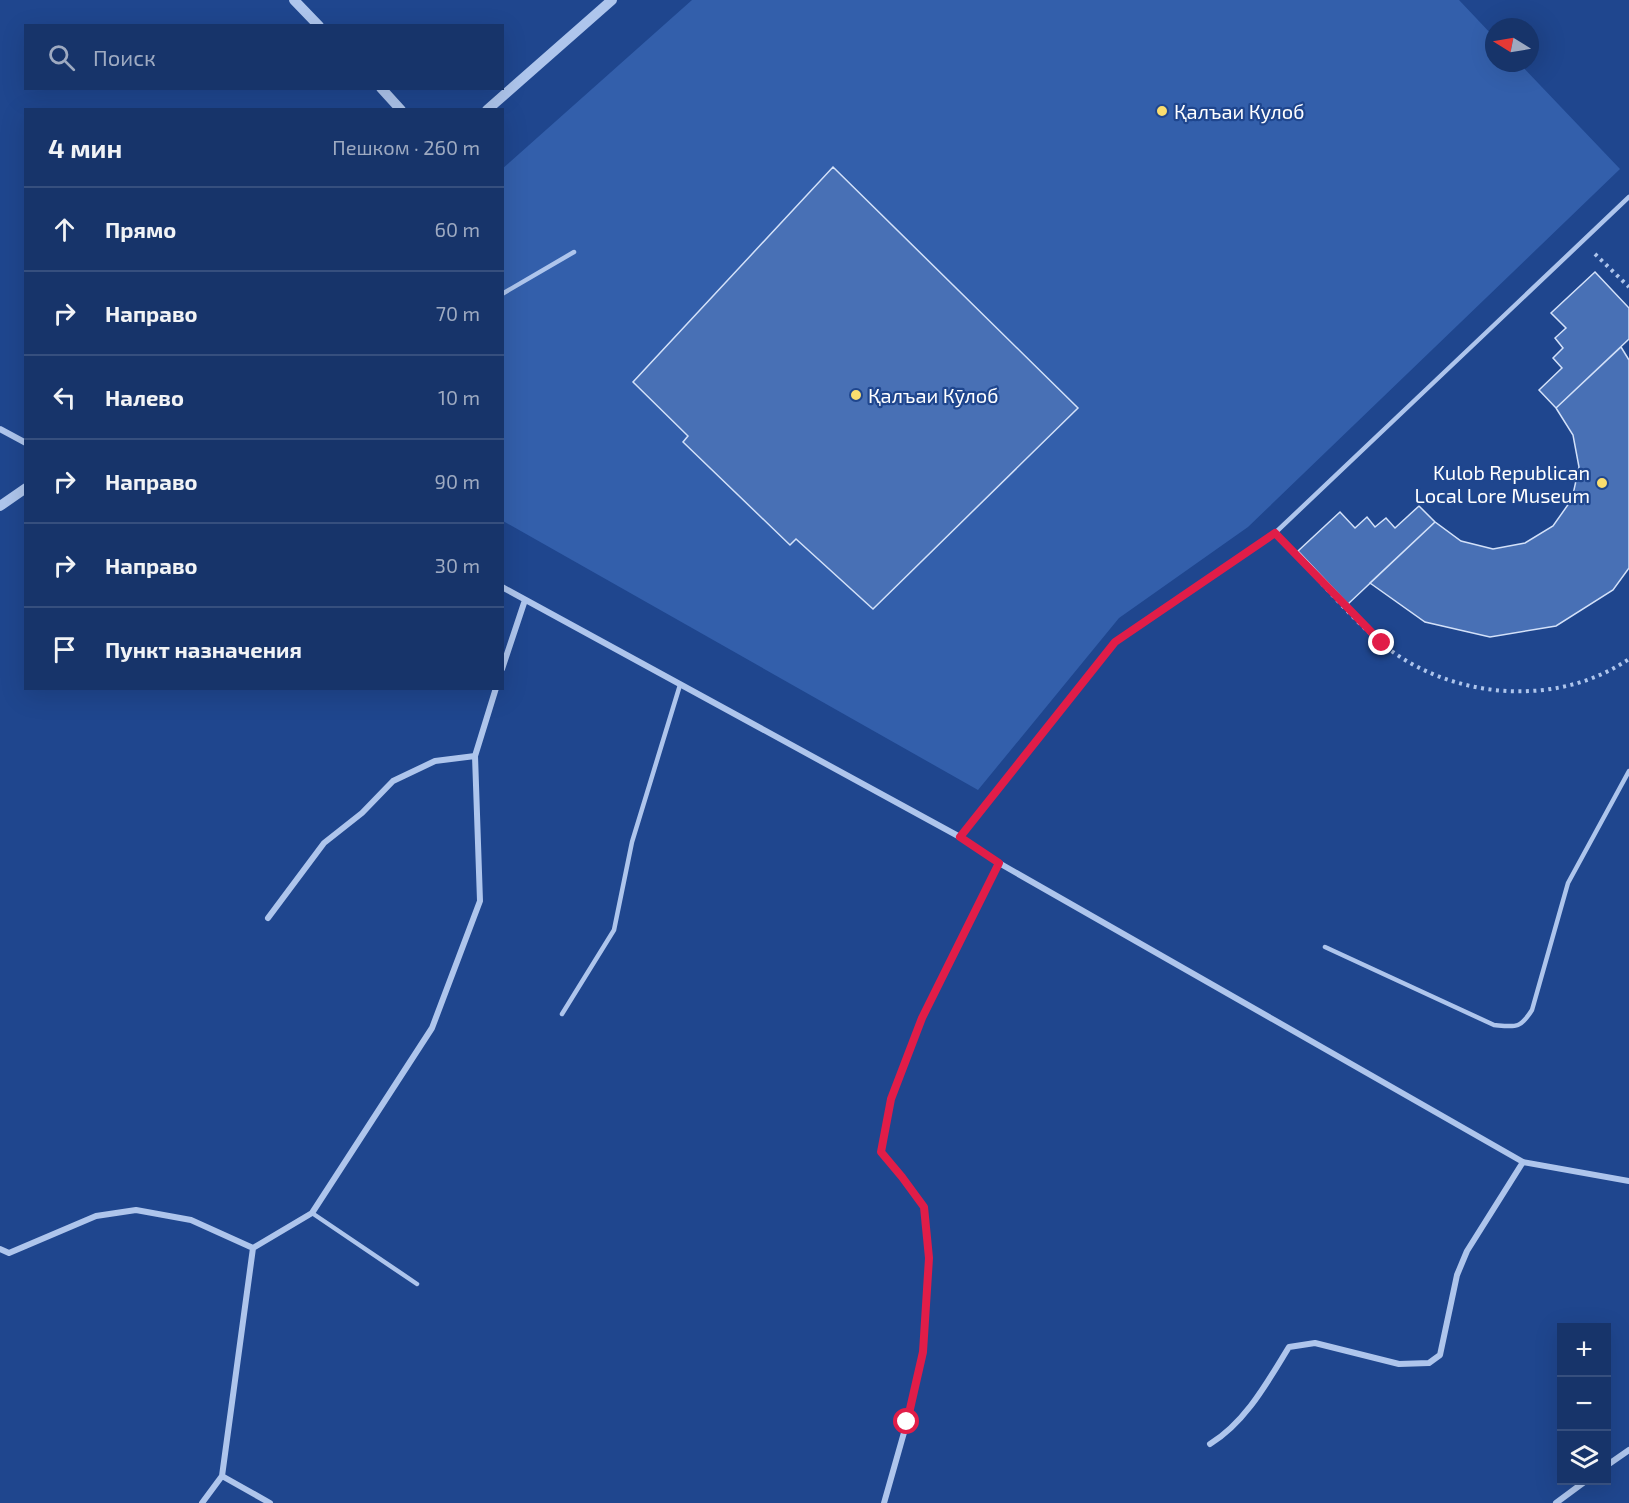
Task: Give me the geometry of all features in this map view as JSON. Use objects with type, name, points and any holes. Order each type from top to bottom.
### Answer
[{"type":"street","points":[[294,0],[317,24]]},
{"type":"street","points":[[489,108],[612,0]]},
{"type":"street","points":[[383,90],[399,108]]},
{"type":"street","points":[[0,429],[24,442]]},
{"type":"street","points":[[0,506],[24,489]]},
{"type":"street","points":[[504,588],[960,837],[999,863],[1523,1162],[1629,1181]]},
{"type":"street","points":[[504,663],[525,600]]},
{"type":"street","points":[[253,1248],[312,1213],[432,1028],[480,901],[475,756],[495,690]]},
{"type":"street","points":[[268,918],[324,843],[363,813],[393,782],[435,762],[475,756]]},
{"type":"street","points":[[884,1503],[907,1422],[923,1352],[929,1258],[924,1207],[881,1152],[891,1099],[922,1018],[999,863]]},
{"type":"street","points":[[1210,1444],[1223,1436],[1258,1397],[1290,1347],[1315,1343],[1399,1364],[1429,1363],[1440,1355],[1457,1275],[1467,1251],[1523,1162]]},
{"type":"street","points":[[0,1249],[9,1252],[96,1216],[136,1210],[191,1220],[253,1248]]},
{"type":"street","points":[[202,1503],[222,1476],[253,1248]]},
{"type":"street","points":[[1611,1463],[1629,1450]]},
{"type":"street","points":[[222,1476],[270,1503]]},
{"type":"street","points":[[1556,1503],[1580,1485]]},
{"type":"lane","points":[[960,837],[1115,642],[1275,533],[1629,196]]},
{"type":"lane","points":[[504,293],[574,252]]},
{"type":"lane","points":[[562,1014],[614,930],[632,842],[681,685]]},
{"type":"lane","points":[[1325,947],[1494,1024],[1515,1027],[1523,1024],[1532,1010],[1568,884],[1629,771]]},
{"type":"lane","points":[[312,1213],[417,1284]]},
{"type":"path","points":[[1581,242],[1629,287]]},
{"type":"path","points":[[1275,533],[1382,643],[1408,662],[1437,676],[1467,686],[1499,691],[1531,691],[1563,687],[1594,677],[1629,659]]},
{"type":"shaded area","points":[[692,0],[1459,0],[1485,27],[1485,72],[1528,72],[1620,169],[1248,527],[1119,618],[978,790],[504,522],[504,167]]},
{"type":"building","name":"Қалъаи Кӯлоб","points":[[833,167],[1078,408],[873,609],[796,539],[790,545],[683,442],[688,436],[633,382]]},
{"type":"building","points":[[1595,272],[1629,308],[1629,339],[1556,408],[1539,390],[1562,368],[1553,358],[1563,348],[1555,338],[1566,328],[1551,313]]},
{"type":"building","name":"Kulob Republican Local Lore Museum","points":[[1621,347],[1629,360],[1629,568],[1613,590],[1556,626],[1490,637],[1425,622],[1370,583],[1435,522],[1461,541],[1493,549],[1525,543],[1553,526],[1572,499],[1579,467],[1573,435],[1556,408]]},
{"type":"building","points":[[1419,506],[1435,522],[1348,604],[1298,551],[1340,512],[1355,528],[1367,517],[1375,527],[1386,518],[1395,528]]},
{"type":"place","name":"Қалъаи Кулоб","points":[[1162,111]]},
{"type":"place","name":"Қалъаи Кӯлоб","points":[[856,395]]},
{"type":"place","name":"Kulob Republican Local Lore Museum","points":[[1602,483]]},
{"type":"route","points":[[907,1422],[923,1352],[929,1258],[924,1207],[881,1152],[891,1099],[922,1018],[999,863],[960,837],[1115,642],[1275,533],[1382,643]]}]
